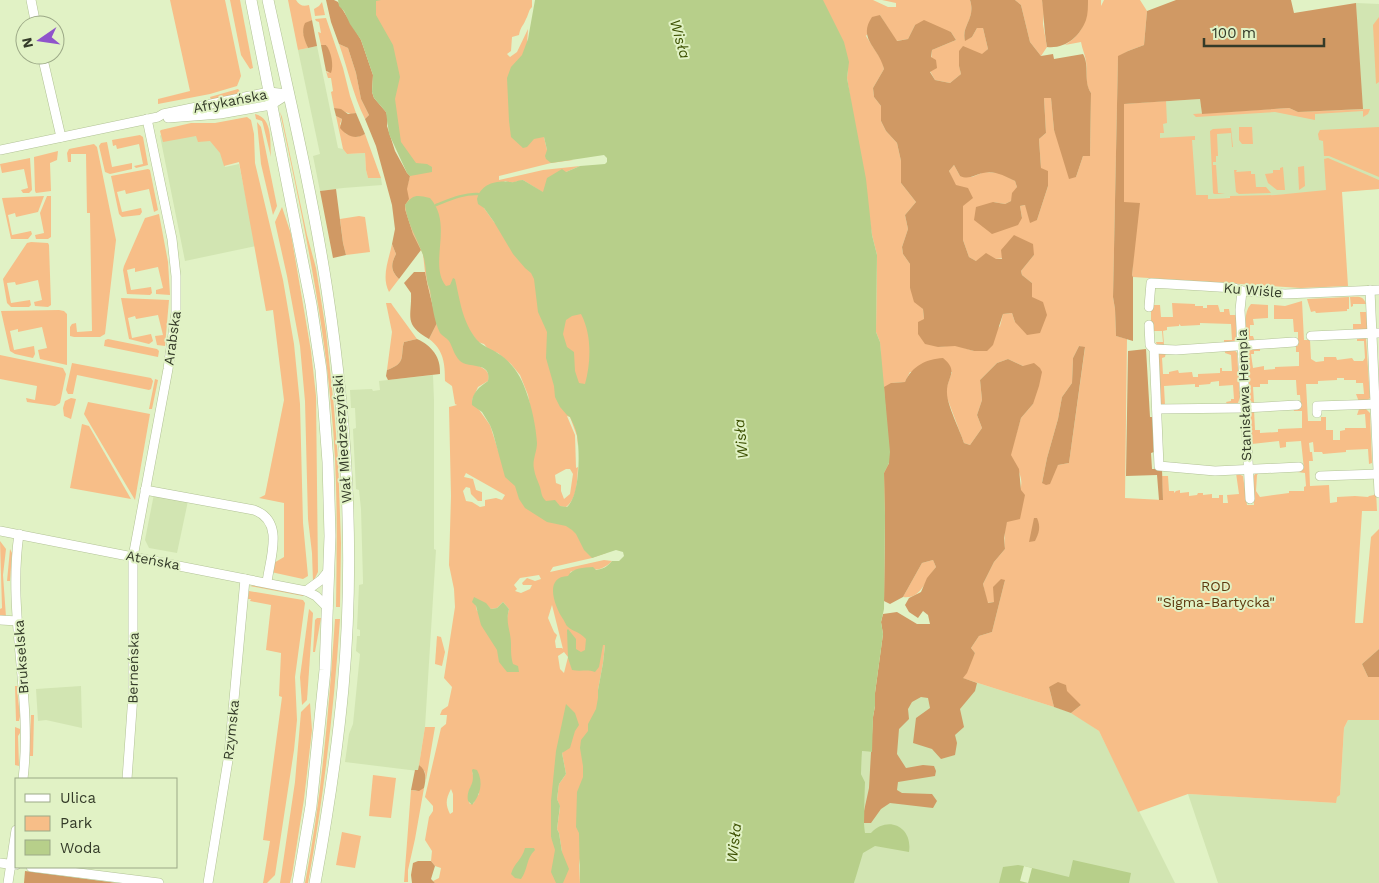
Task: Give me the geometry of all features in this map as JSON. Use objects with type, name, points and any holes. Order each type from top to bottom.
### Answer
[{"type":"main road","name":"Wał Miedzeszyński","points":[[251,0],[306,272],[321,370],[329,482],[329,570],[324,677],[316,765],[298,883]]},
{"type":"main road","name":"Wał Miedzeszyński","points":[[268,0],[311,200],[328,291],[340,388],[348,508],[348,581],[343,688],[330,793],[315,883]]},
{"type":"street","points":[[31,0],[34,15]]},
{"type":"street","points":[[44,65],[61,137]]},
{"type":"street","name":"Afrykańska","points":[[158,117],[163,114],[269,92],[288,94]]},
{"type":"street","name":"Afrykańska","points":[[0,150],[158,117],[220,114],[271,104],[288,94]]},
{"type":"street","name":"Arabska","points":[[133,557],[168,369],[176,313],[176,276],[173,244],[147,119]]},
{"type":"street","name":"Ku Wiśle","points":[[1149,307],[1151,283],[1234,288],[1242,291],[1285,294],[1374,290]]},
{"type":"street","points":[[1374,290],[1379,494]]},
{"type":"street","name":"Stanisława Hempla","points":[[1242,291],[1240,310],[1250,499]]},
{"type":"street","points":[[1149,325],[1150,345],[1154,349],[1159,466],[1215,470],[1299,467]]},
{"type":"street","points":[[1311,336],[1375,334]]},
{"type":"street","points":[[1154,349],[1176,350],[1294,342]]},
{"type":"street","points":[[1317,413],[1317,406],[1377,404]]},
{"type":"street","points":[[1157,408],[1244,408],[1296,405]]},
{"type":"street","points":[[1320,476],[1379,474]]},
{"type":"street","points":[[145,490],[254,510],[265,515],[271,524],[273,553],[270,558],[267,582]]},
{"type":"street","name":"Ateńska","points":[[0,530],[306,591],[316,596],[328,608]]},
{"type":"street","name":"Brukselska","points":[[20,534],[15,577],[26,727],[26,758],[23,778]]},
{"type":"street","name":"Berneńska","points":[[127,778],[133,695],[133,557]]},
{"type":"street","points":[[306,591],[321,580],[329,570]]},
{"type":"street","name":"Rzymska","points":[[209,881],[229,754],[245,579]]},
{"type":"street","points":[[0,620],[18,622]]},
{"type":"street","points":[[8,883],[14,864],[15,847]]},
{"type":"street","points":[[0,863],[14,864]]},
{"type":"street","points":[[52,868],[113,871],[159,883]]},
{"type":"shaded area","points":[[326,0],[338,2],[361,40],[373,75],[372,92],[374,98],[386,112],[388,118],[387,126],[395,151],[410,176],[407,189],[409,199],[405,209],[413,234],[421,250],[399,279],[392,267],[396,254],[392,244],[395,229],[392,205],[376,146],[365,119],[369,115],[361,99],[356,73],[348,48],[339,44]]},
{"type":"shaded area","points":[[970,0],[1015,0],[1021,5],[1030,42],[1041,56],[1053,54],[1054,59],[1083,54],[1086,63],[1087,84],[1091,93],[1090,156],[1083,156],[1076,177],[1069,179],[1054,130],[1051,98],[1044,98],[1046,133],[1039,139],[1041,168],[1048,171],[1048,186],[1037,220],[1030,223],[1025,205],[1020,206],[1022,218],[1018,225],[992,234],[974,220],[976,207],[993,202],[1005,204],[1011,201],[1012,193],[1017,187],[1015,181],[991,172],[963,177],[960,176],[954,165],[949,171],[956,185],[968,188],[973,198],[963,206],[963,240],[969,257],[976,261],[986,253],[996,259],[1002,259],[1001,250],[1014,235],[1033,244],[1034,255],[1021,271],[1022,275],[1032,283],[1032,297],[1043,302],[1047,315],[1040,333],[1027,335],[1015,322],[1012,313],[1003,314],[993,345],[987,351],[974,351],[955,346],[938,347],[925,344],[918,334],[918,322],[924,319],[923,309],[914,302],[910,288],[910,264],[903,254],[902,247],[908,229],[905,215],[916,202],[901,183],[901,161],[897,143],[886,131],[881,121],[881,106],[874,97],[873,88],[884,69],[868,37],[867,31],[872,17],[880,15],[897,41],[908,39],[915,25],[924,20],[951,32],[956,40],[932,50],[931,57],[936,60],[937,68],[930,72],[935,80],[950,83],[961,74],[959,51],[963,46],[982,54],[988,49],[983,28],[977,28],[972,37],[965,41],[964,35],[971,12]]},
{"type":"shaded area","points":[[1042,0],[1088,0],[1088,13],[1083,26],[1076,36],[1066,44],[1047,47]]},
{"type":"shaded area","points":[[1176,0],[1291,0],[1294,13],[1356,3],[1363,109],[1298,112],[1289,108],[1202,114],[1200,99],[1124,104],[1124,202],[1140,203],[1132,275],[1133,341],[1116,336],[1113,297],[1118,56],[1144,45],[1147,11]]},
{"type":"shaded area","points":[[1356,3],[1379,4],[1379,189],[1140,203],[1124,104],[1200,99],[1202,114],[1362,109]]},
{"type":"shaded area","points":[[312,20],[317,46],[308,48],[303,29],[305,23]]},
{"type":"shaded area","points":[[321,45],[326,45],[332,58],[331,73],[326,71]]},
{"type":"shaded area","points":[[317,46],[338,148],[343,149],[347,154],[365,153],[368,178],[381,178],[382,185],[320,191],[313,156],[320,154],[298,50]]},
{"type":"shaded area","points":[[334,108],[341,109],[348,114],[356,113],[365,134],[355,137],[345,133],[340,128],[342,119],[336,116]]},
{"type":"shaded area","points":[[217,128],[225,167],[239,164],[256,246],[185,261],[160,136],[165,129]]},
{"type":"shaded area","points":[[336,189],[346,255],[333,258],[320,191]]},
{"type":"shaded area","points":[[414,272],[425,272],[437,323],[429,339],[415,329],[412,324],[410,314],[411,293],[404,283]]},
{"type":"shaded area","points":[[417,339],[427,345],[437,357],[440,374],[388,380],[386,376],[387,370],[398,365],[402,359],[404,342]]},
{"type":"shaded area","points":[[1079,346],[1085,347],[1069,463],[1058,465],[1050,484],[1046,485],[1042,483],[1047,458],[1062,397],[1072,383],[1073,358]]},
{"type":"shaded area","points":[[1146,349],[1150,417],[1153,417],[1154,452],[1151,453],[1152,469],[1162,469],[1163,500],[1159,500],[1157,475],[1126,476],[1128,351]]},
{"type":"shaded area","points":[[943,358],[951,367],[951,375],[947,387],[949,404],[964,443],[970,445],[982,428],[977,415],[982,400],[980,380],[997,363],[1008,359],[1023,366],[1034,363],[1040,368],[1042,372],[1033,404],[1021,418],[1011,455],[1019,469],[1021,490],[1025,495],[1020,519],[1007,522],[1004,538],[1005,549],[994,562],[983,584],[988,603],[994,602],[993,587],[1001,579],[1005,580],[992,632],[979,636],[971,648],[975,653],[963,678],[977,683],[975,691],[960,709],[964,727],[955,735],[957,743],[955,755],[941,759],[932,749],[913,743],[916,718],[930,708],[928,698],[921,697],[912,702],[908,709],[909,719],[899,729],[897,754],[906,768],[923,765],[934,766],[936,771],[935,776],[898,782],[897,790],[902,793],[932,794],[937,801],[933,808],[890,803],[881,809],[871,823],[864,823],[864,811],[869,788],[875,693],[883,634],[881,622],[883,614],[897,612],[917,624],[930,624],[928,615],[923,611],[918,618],[909,612],[905,605],[909,598],[921,592],[927,578],[936,567],[933,560],[922,563],[903,597],[890,604],[884,601],[884,473],[889,463],[884,387],[891,383],[905,382],[911,372],[920,364]]},
{"type":"shaded area","points":[[433,375],[434,549],[436,550],[425,727],[418,771],[345,762],[349,734],[353,724],[360,654],[356,651],[357,636],[360,636],[360,630],[357,629],[359,585],[363,584],[361,509],[359,490],[356,489],[353,429],[356,428],[355,408],[351,408],[350,390],[380,390],[379,381]]},
{"type":"shaded area","points":[[154,494],[188,501],[177,553],[149,548],[145,540]]},
{"type":"shaded area","points":[[1034,518],[1037,518],[1038,521],[1038,533],[1035,541],[1029,542]]},
{"type":"shaded area","points":[[1379,649],[1379,677],[1368,677],[1362,664]]},
{"type":"shaded area","points":[[930,668],[1073,713],[1099,731],[1175,883],[854,883],[865,833],[865,782],[861,774],[862,751],[871,752]]},
{"type":"shaded area","points":[[1058,682],[1066,685],[1067,691],[1081,705],[1071,713],[1054,707],[1049,687]]},
{"type":"shaded area","points":[[81,686],[82,728],[46,720],[38,721],[36,689]]},
{"type":"shaded area","points":[[1348,720],[1379,720],[1379,883],[1218,883],[1188,794],[1336,803],[1336,796],[1340,795],[1344,728]]},
{"type":"shaded area","points":[[419,765],[425,775],[424,788],[419,791],[411,790],[415,770],[418,770]]},
{"type":"shaded area","points":[[431,861],[435,866],[431,879],[435,883],[412,883],[413,863]]},
{"type":"shaded area","points":[[25,871],[117,883],[24,883]]},
{"type":"green space","points":[[170,0],[225,0],[241,76],[237,86],[210,94],[158,104],[158,99],[190,91]]},
{"type":"green space","points":[[230,0],[240,0],[253,68],[250,69],[241,55]]},
{"type":"green space","points":[[288,0],[296,0],[303,6],[309,5],[312,20],[304,28],[308,48],[298,50]]},
{"type":"green space","points":[[368,0],[532,0],[532,7],[519,35],[512,37],[511,51],[507,54],[510,57],[517,52],[528,29],[526,60],[547,150],[573,160],[551,163],[499,176],[499,180],[543,170],[580,166],[566,172],[555,200],[523,180],[511,183],[505,181],[484,208],[494,222],[575,301],[597,339],[578,446],[577,436],[570,417],[567,416],[575,435],[576,468],[578,467],[575,494],[566,507],[544,505],[529,479],[536,438],[528,395],[520,375],[498,353],[489,350],[484,344],[478,342],[456,313],[408,208],[476,365],[484,369],[489,375],[488,381],[478,387],[472,400],[490,425],[498,450],[548,510],[606,553],[553,567],[550,572],[604,560],[612,561],[602,568],[570,572],[607,627],[598,690],[601,722],[579,865],[580,883],[435,883],[433,881],[439,878],[441,868],[435,866],[431,861],[432,851],[425,840],[433,806],[425,797],[441,728],[446,724],[447,715],[440,715],[442,710],[448,706],[452,687],[444,678],[455,607],[454,589],[449,565],[451,496],[449,407],[457,405],[455,404],[452,386],[445,381],[444,363],[441,353],[429,339],[437,323],[425,272],[423,254],[413,234],[405,209],[404,197],[410,176],[407,173]],"holes":[[[570,469],[573,474],[570,494],[564,499],[561,485],[556,483],[555,475]],[[466,473],[505,495],[502,500],[496,498],[485,500],[485,506],[480,507],[466,501],[463,491],[466,487],[470,488],[471,494],[478,501],[482,501],[482,492],[476,490],[473,479],[464,477]],[[539,575],[541,579],[535,581],[527,578],[522,583],[523,585],[532,585],[530,589],[521,593],[515,591],[517,589],[514,585],[520,578]],[[475,602],[485,603],[491,609],[497,608],[503,602],[509,609],[507,618],[477,611]],[[552,605],[563,649],[556,648],[555,641],[557,635],[548,618]],[[564,652],[568,657],[564,673],[560,669],[558,656]],[[563,739],[565,750],[562,753],[566,774],[559,784],[557,799],[560,807],[557,829],[562,852],[551,837]],[[472,770],[479,794],[475,798],[474,803],[470,804],[468,795],[474,780]],[[451,789],[453,794],[453,812],[450,814],[447,807],[447,799]]]},
{"type":"green space","name":"ROD \"Sigma-Bartycka\"","points":[[817,0],[873,0],[888,7],[896,7],[896,3],[882,0],[970,0],[971,12],[964,35],[965,40],[972,37],[977,28],[983,28],[988,49],[982,55],[959,65],[961,74],[950,83],[935,80],[930,71],[932,50],[956,40],[951,32],[915,25],[908,39],[896,41],[880,15],[866,36],[882,61],[884,69],[873,88],[874,97],[881,106],[881,121],[886,131],[897,143],[901,161],[901,183],[916,202],[905,215],[908,229],[902,247],[903,254],[910,264],[910,288],[923,309],[924,319],[938,347],[955,345],[974,351],[1000,326],[1003,314],[1012,313],[1015,322],[1032,297],[1032,283],[1022,275],[1021,271],[1034,255],[976,261],[969,257],[963,240],[963,206],[949,171],[954,165],[960,176],[972,177],[984,172],[1000,173],[1015,181],[1017,187],[1011,201],[1005,204],[993,202],[1022,218],[1020,206],[1025,205],[1037,220],[1048,186],[1041,168],[1039,139],[1046,133],[1044,98],[1051,97],[1054,130],[1076,177],[1083,156],[1090,156],[1091,93],[1087,82],[1086,59],[1081,42],[1065,45],[1076,36],[1083,26],[1088,0],[1101,0],[1101,6],[1104,0],[1140,0],[1147,11],[1144,45],[1118,57],[1113,297],[1116,336],[1127,339],[1125,498],[1163,500],[1162,476],[1168,476],[1169,491],[1174,491],[1174,493],[1180,490],[1180,493],[1189,492],[1189,496],[1197,495],[1198,493],[1203,493],[1203,495],[1212,494],[1212,498],[1219,498],[1219,495],[1223,495],[1223,503],[1228,503],[1227,495],[1239,494],[1236,473],[1243,476],[1247,505],[1254,505],[1252,478],[1257,472],[1256,491],[1260,497],[1289,493],[1289,491],[1304,491],[1306,486],[1305,473],[1297,472],[1298,469],[1304,469],[1301,441],[1286,442],[1286,447],[1280,448],[1279,441],[1252,444],[1250,413],[1254,410],[1255,430],[1260,430],[1260,433],[1278,432],[1278,429],[1302,428],[1302,411],[1294,411],[1293,408],[1301,408],[1300,395],[1297,395],[1296,380],[1268,380],[1268,384],[1260,384],[1260,387],[1253,387],[1254,403],[1250,401],[1247,352],[1251,348],[1260,348],[1260,351],[1254,351],[1254,354],[1251,354],[1253,368],[1264,366],[1264,370],[1275,369],[1275,367],[1299,366],[1299,352],[1296,352],[1298,332],[1294,332],[1293,319],[1274,319],[1274,305],[1285,306],[1302,301],[1304,340],[1310,340],[1311,359],[1316,362],[1324,361],[1324,357],[1336,357],[1337,360],[1352,358],[1354,361],[1363,361],[1365,358],[1364,341],[1357,341],[1357,337],[1366,338],[1370,398],[1366,402],[1359,402],[1356,394],[1364,394],[1363,383],[1356,383],[1356,380],[1337,378],[1337,380],[1318,381],[1318,384],[1306,384],[1308,421],[1321,421],[1321,417],[1326,417],[1326,430],[1333,430],[1333,440],[1340,440],[1340,431],[1345,430],[1345,428],[1366,428],[1365,414],[1357,415],[1359,409],[1366,409],[1370,413],[1372,463],[1369,464],[1368,449],[1323,454],[1322,452],[1314,452],[1313,442],[1309,443],[1313,461],[1309,461],[1310,486],[1329,485],[1330,503],[1337,502],[1337,497],[1368,497],[1374,495],[1374,490],[1376,490],[1377,511],[1362,511],[1355,623],[1363,623],[1371,537],[1379,529],[1379,649],[1362,664],[1368,677],[1379,677],[1379,720],[1348,720],[1344,728],[1340,795],[1337,797],[1336,803],[1188,794],[1138,812],[1099,731],[1071,713],[1081,705],[1049,687],[1054,707],[962,678],[975,653],[971,648],[979,636],[992,632],[1005,580],[994,602],[987,603],[983,584],[994,562],[1005,549],[1006,524],[1021,490],[1020,475],[1010,455],[1021,418],[1033,404],[1023,366],[1008,359],[997,363],[980,380],[982,400],[977,415],[982,428],[970,445],[964,443],[946,395],[952,372],[910,372],[905,382],[891,383],[885,539],[880,342],[876,332],[877,255],[872,235],[847,78],[848,69]],"holes":[[[1079,346],[1085,348],[1069,463],[1058,465],[1042,483],[1062,397],[1072,383],[1073,358]]]},
{"type":"green space","points":[[1015,0],[1042,0],[1044,11],[1043,24],[1047,47],[1041,56],[1030,42],[1021,5]]},
{"type":"green space","points":[[322,2],[325,15],[315,16],[314,9]]},
{"type":"green space","points":[[1379,17],[1379,82],[1376,84],[1373,25]]},
{"type":"green space","points":[[326,18],[356,113],[351,114],[334,108],[331,78],[328,78],[326,71],[328,73],[332,66],[329,51],[326,45],[321,45],[318,32],[321,33],[319,22],[315,19]]},
{"type":"green space","points":[[339,44],[348,48],[356,73],[361,99],[369,115],[365,119],[354,91]]},
{"type":"green space","points":[[238,89],[242,94],[211,100],[210,97]]},
{"type":"green space","points":[[1166,101],[1167,123],[1163,124],[1164,133],[1160,133],[1160,138],[1195,136],[1195,140],[1192,140],[1196,195],[1208,195],[1208,199],[1326,190],[1324,159],[1328,158],[1379,180],[1379,189],[1342,192],[1348,286],[1301,288],[1133,277],[1135,248],[1124,203],[1124,104]]},
{"type":"green space","points":[[1289,108],[1298,112],[1370,109],[1368,114],[1363,117],[1363,111],[1315,114],[1315,120],[1275,112],[1196,117],[1193,114]]},
{"type":"green space","points":[[280,112],[316,268],[326,331],[338,459],[341,543],[340,607],[336,607],[336,481],[327,369],[310,258]]},
{"type":"green space","points":[[255,114],[261,116],[268,125],[271,157],[262,121],[256,119]]},
{"type":"green space","points":[[336,116],[342,119],[340,124],[346,134],[357,137],[365,134],[381,178],[368,178],[365,153],[347,154],[343,149]]},
{"type":"green space","points":[[247,117],[251,120],[254,134],[255,163],[283,280],[294,344],[300,404],[303,523],[308,576],[303,579],[271,572],[272,564],[284,557],[284,503],[259,498],[265,495],[284,400],[273,310],[266,311],[239,162],[224,166],[220,153],[210,141],[198,142],[196,136],[163,142],[160,131],[191,123],[215,123]]},
{"type":"green space","points":[[257,122],[261,127],[277,206],[273,215],[261,164]]},
{"type":"green space","points":[[1239,127],[1252,127],[1253,144],[1242,144],[1239,140]]},
{"type":"green space","points":[[1379,127],[1379,177],[1329,156],[1324,156],[1323,141],[1319,140],[1318,134],[1320,130]]},
{"type":"green space","points":[[1231,128],[1233,147],[1231,133],[1217,134],[1218,156],[1216,156],[1216,162],[1213,162],[1213,165],[1216,165],[1218,193],[1225,194],[1214,194],[1210,131],[1213,129]]},
{"type":"green space","points":[[140,135],[143,137],[148,165],[136,168],[134,166],[143,164],[139,144],[117,149],[116,145],[113,146],[112,140]]},
{"type":"green space","points":[[107,142],[112,167],[132,163],[132,169],[110,174],[105,172],[99,146],[101,143]]},
{"type":"green space","points":[[94,144],[97,147],[116,240],[105,334],[100,337],[74,337],[70,336],[72,324],[76,323],[77,332],[92,331],[90,213],[87,213],[86,154],[71,154],[71,162],[68,162],[67,153],[69,149]]},
{"type":"green space","points":[[58,151],[57,160],[50,163],[51,191],[36,193],[34,157]]},
{"type":"green space","points":[[30,158],[32,190],[29,193],[23,193],[21,190],[28,188],[24,169],[2,173],[0,164]]},
{"type":"green space","points":[[1304,166],[1305,186],[1299,190],[1298,167]]},
{"type":"green space","points":[[1283,167],[1285,190],[1277,190],[1268,183],[1265,174],[1273,173],[1273,170],[1280,170]]},
{"type":"green space","points":[[150,170],[158,210],[154,212],[149,189],[126,194],[125,190],[117,192],[122,212],[141,208],[142,212],[140,215],[122,217],[119,214],[111,176]]},
{"type":"green space","points":[[1234,170],[1237,170],[1236,172],[1251,171],[1251,174],[1255,174],[1256,187],[1266,187],[1271,193],[1239,194],[1236,192]]},
{"type":"green space","points":[[44,196],[38,212],[16,217],[15,213],[8,215],[12,235],[31,231],[32,234],[28,239],[11,239],[2,198]]},
{"type":"green space","points":[[47,196],[51,196],[51,237],[48,239],[36,239],[35,235],[44,233],[40,213]]},
{"type":"green space","points":[[282,207],[291,234],[311,351],[316,396],[318,572],[313,582],[308,519],[305,401],[300,346],[275,222]]},
{"type":"green space","points":[[159,214],[168,262],[170,295],[156,294],[156,290],[163,288],[158,267],[135,272],[135,268],[127,270],[131,290],[151,287],[152,293],[150,295],[127,294],[124,266],[145,218]]},
{"type":"green space","points":[[365,217],[370,252],[346,255],[340,219]]},
{"type":"green space","points":[[27,243],[48,243],[49,245],[51,305],[48,307],[35,306],[34,302],[42,300],[38,280],[16,285],[15,282],[7,283],[11,303],[30,300],[31,305],[29,307],[11,307],[7,303],[3,279]]},
{"type":"green space","points":[[392,244],[396,254],[392,264],[393,270],[399,279],[389,292],[386,274]]},
{"type":"green space","points":[[1349,297],[1349,309],[1347,311],[1316,313],[1315,311],[1311,312],[1307,299]]},
{"type":"green space","points":[[1350,297],[1362,298],[1366,304],[1353,304],[1351,307]]},
{"type":"green space","points":[[121,298],[169,300],[165,346],[157,345],[155,336],[163,335],[158,315],[136,319],[135,316],[128,318],[132,338],[151,334],[153,341],[149,344],[129,339]]},
{"type":"green space","points":[[386,303],[391,303],[417,339],[404,342],[402,359],[398,365],[387,370],[392,332]]},
{"type":"green space","points":[[1172,303],[1195,304],[1195,306],[1203,306],[1203,308],[1207,308],[1207,305],[1218,305],[1220,312],[1224,312],[1224,309],[1229,309],[1230,315],[1236,315],[1236,340],[1224,343],[1224,340],[1232,340],[1231,324],[1200,323],[1200,325],[1181,326],[1179,324],[1179,326],[1167,327],[1167,330],[1163,331],[1164,345],[1157,345],[1156,342],[1163,342],[1162,331],[1151,331],[1151,309],[1154,305],[1160,305],[1161,317],[1173,317]]},
{"type":"green space","points":[[1251,304],[1268,305],[1268,318],[1253,319],[1254,325],[1250,325],[1250,336],[1253,336],[1255,342],[1246,338],[1246,316]]},
{"type":"green space","points":[[59,310],[67,314],[67,365],[40,359],[38,350],[47,348],[42,327],[18,332],[18,329],[10,331],[14,350],[34,346],[35,354],[33,358],[10,351],[1,311]]},
{"type":"green space","points":[[1360,312],[1368,313],[1368,328],[1355,332],[1353,324],[1361,324]]},
{"type":"green space","points":[[105,340],[157,349],[159,351],[158,357],[104,346]]},
{"type":"green space","points":[[1225,349],[1234,349],[1237,353],[1240,397],[1238,403],[1227,404],[1226,402],[1234,399],[1233,385],[1219,386],[1219,381],[1199,385],[1199,387],[1195,387],[1195,384],[1164,386],[1165,405],[1160,405],[1158,352],[1166,352],[1165,357],[1162,358],[1163,374],[1169,374],[1169,372],[1178,370],[1179,373],[1192,372],[1193,377],[1198,377],[1198,374],[1220,373],[1220,368],[1222,368],[1222,371],[1232,371],[1231,355],[1225,353]]},
{"type":"green space","points":[[0,355],[63,368],[66,374],[60,403],[55,406],[27,402],[26,398],[35,400],[37,386],[0,379]]},
{"type":"green space","points":[[72,363],[151,378],[153,381],[151,389],[77,375],[73,394],[68,394],[66,390]]},
{"type":"green space","points":[[155,379],[158,380],[152,409],[149,409]]},
{"type":"green space","points":[[71,398],[76,399],[71,419],[64,416],[63,408],[65,401]]},
{"type":"green space","points":[[88,402],[150,414],[135,500],[84,414]]},
{"type":"green space","points":[[82,424],[89,426],[131,499],[70,488]]},
{"type":"green space","points":[[0,541],[6,549],[3,575],[6,617],[0,617],[0,609],[2,608]]},
{"type":"green space","points":[[10,549],[12,553],[10,581],[7,581]]},
{"type":"green space","points":[[933,560],[936,567],[919,592],[909,597],[903,597],[922,563]]},
{"type":"green space","points":[[254,585],[303,595],[303,596],[250,586]]},
{"type":"green space","points":[[249,591],[303,600],[305,603],[295,677],[297,720],[294,750],[275,875],[267,883],[263,883],[270,841],[263,840],[282,697],[279,696],[281,653],[266,650],[271,605],[250,601],[251,599],[248,599]]},
{"type":"green space","points":[[309,609],[313,613],[307,700],[302,705],[300,677]]},
{"type":"green space","points":[[321,618],[315,652],[313,652],[315,620]]},
{"type":"green space","points":[[335,619],[340,619],[328,751],[314,850],[308,883],[305,883],[320,784]]},
{"type":"green space","points":[[437,636],[441,637],[445,652],[442,666],[435,664]]},
{"type":"green space","points":[[15,686],[19,686],[17,689],[19,721],[16,721]]},
{"type":"green space","points":[[310,703],[312,730],[304,799],[292,875],[290,883],[280,883],[295,782],[301,712]]},
{"type":"green space","points":[[31,715],[34,715],[33,756],[29,756]]},
{"type":"green space","points":[[15,727],[20,729],[18,736],[19,766],[15,765]]},
{"type":"green space","points":[[425,727],[435,727],[426,780],[425,772],[419,765]]},
{"type":"green space","points":[[373,775],[396,778],[391,818],[369,816]]},
{"type":"green space","points":[[424,788],[408,870],[408,882],[404,882],[411,790],[416,791]]},
{"type":"green space","points":[[342,832],[361,836],[355,868],[336,865]]},
{"type":"water","points":[[338,0],[381,0],[376,1],[376,15],[393,45],[400,77],[395,99],[401,142],[416,163],[427,164],[432,167],[432,172],[410,176],[407,173],[389,134],[386,112],[374,98],[372,92],[373,75],[361,40],[339,6]]},
{"type":"water","name":"Wisła","points":[[535,0],[823,0],[844,42],[849,62],[847,78],[866,179],[872,235],[877,255],[876,332],[880,342],[890,452],[889,463],[884,473],[884,609],[881,622],[883,634],[875,693],[872,752],[862,751],[861,774],[865,782],[864,823],[865,833],[871,833],[885,825],[898,826],[907,836],[909,843],[909,852],[875,846],[863,853],[854,883],[580,883],[579,833],[576,827],[577,792],[583,777],[580,748],[581,740],[588,731],[588,724],[596,709],[605,645],[603,645],[599,667],[595,672],[572,670],[568,658],[567,630],[576,639],[576,649],[581,652],[585,650],[586,639],[567,625],[560,614],[554,600],[553,587],[556,581],[568,576],[576,569],[593,567],[598,570],[607,566],[612,561],[619,561],[624,556],[623,552],[616,550],[592,558],[584,550],[572,530],[566,526],[547,522],[525,508],[519,499],[515,486],[505,477],[490,425],[482,412],[472,405],[474,394],[488,381],[487,371],[460,361],[449,341],[440,333],[427,282],[424,259],[410,224],[405,205],[413,197],[422,196],[430,198],[437,209],[441,232],[439,267],[441,277],[446,286],[450,285],[453,278],[455,279],[465,318],[477,340],[504,358],[513,366],[520,377],[529,399],[535,424],[537,443],[534,466],[543,498],[546,501],[555,500],[560,506],[567,507],[577,484],[579,452],[577,435],[570,417],[560,407],[555,397],[546,358],[547,332],[538,312],[534,279],[531,273],[513,254],[494,222],[484,208],[478,204],[477,199],[482,189],[495,182],[523,180],[543,192],[547,178],[562,169],[566,172],[580,166],[605,164],[607,158],[604,155],[551,163],[545,156],[547,150],[544,137],[534,139],[527,147],[523,148],[511,137],[507,78],[511,67],[522,55],[528,39]],"holes":[[[581,314],[589,340],[585,384],[579,383],[575,371],[574,352],[567,347],[563,334],[566,320],[572,316]]]},
{"type":"water","points":[[474,597],[486,603],[491,609],[497,608],[503,602],[509,609],[508,623],[512,659],[513,664],[518,666],[519,672],[507,672],[499,662],[497,650],[481,625],[476,606],[472,602]]},
{"type":"water","points":[[566,704],[575,713],[579,725],[575,731],[570,748],[562,753],[566,774],[559,784],[557,799],[560,806],[557,829],[562,852],[569,869],[563,883],[556,883],[551,872],[555,850],[551,837],[551,801],[556,751]]},
{"type":"water","points":[[473,769],[477,770],[481,784],[479,793],[472,805],[468,801],[468,792],[473,780]]},
{"type":"water","points":[[525,848],[534,848],[535,850],[521,879],[515,878],[511,874]]},
{"type":"water","points":[[1073,860],[1131,873],[1129,883],[999,883],[1003,867],[1018,865],[1069,877]]},
{"type":"pier","points":[[1024,866],[1032,868],[1028,883],[1020,881]]},
{"type":"waterway","points":[[436,205],[462,196],[478,194]]}]
